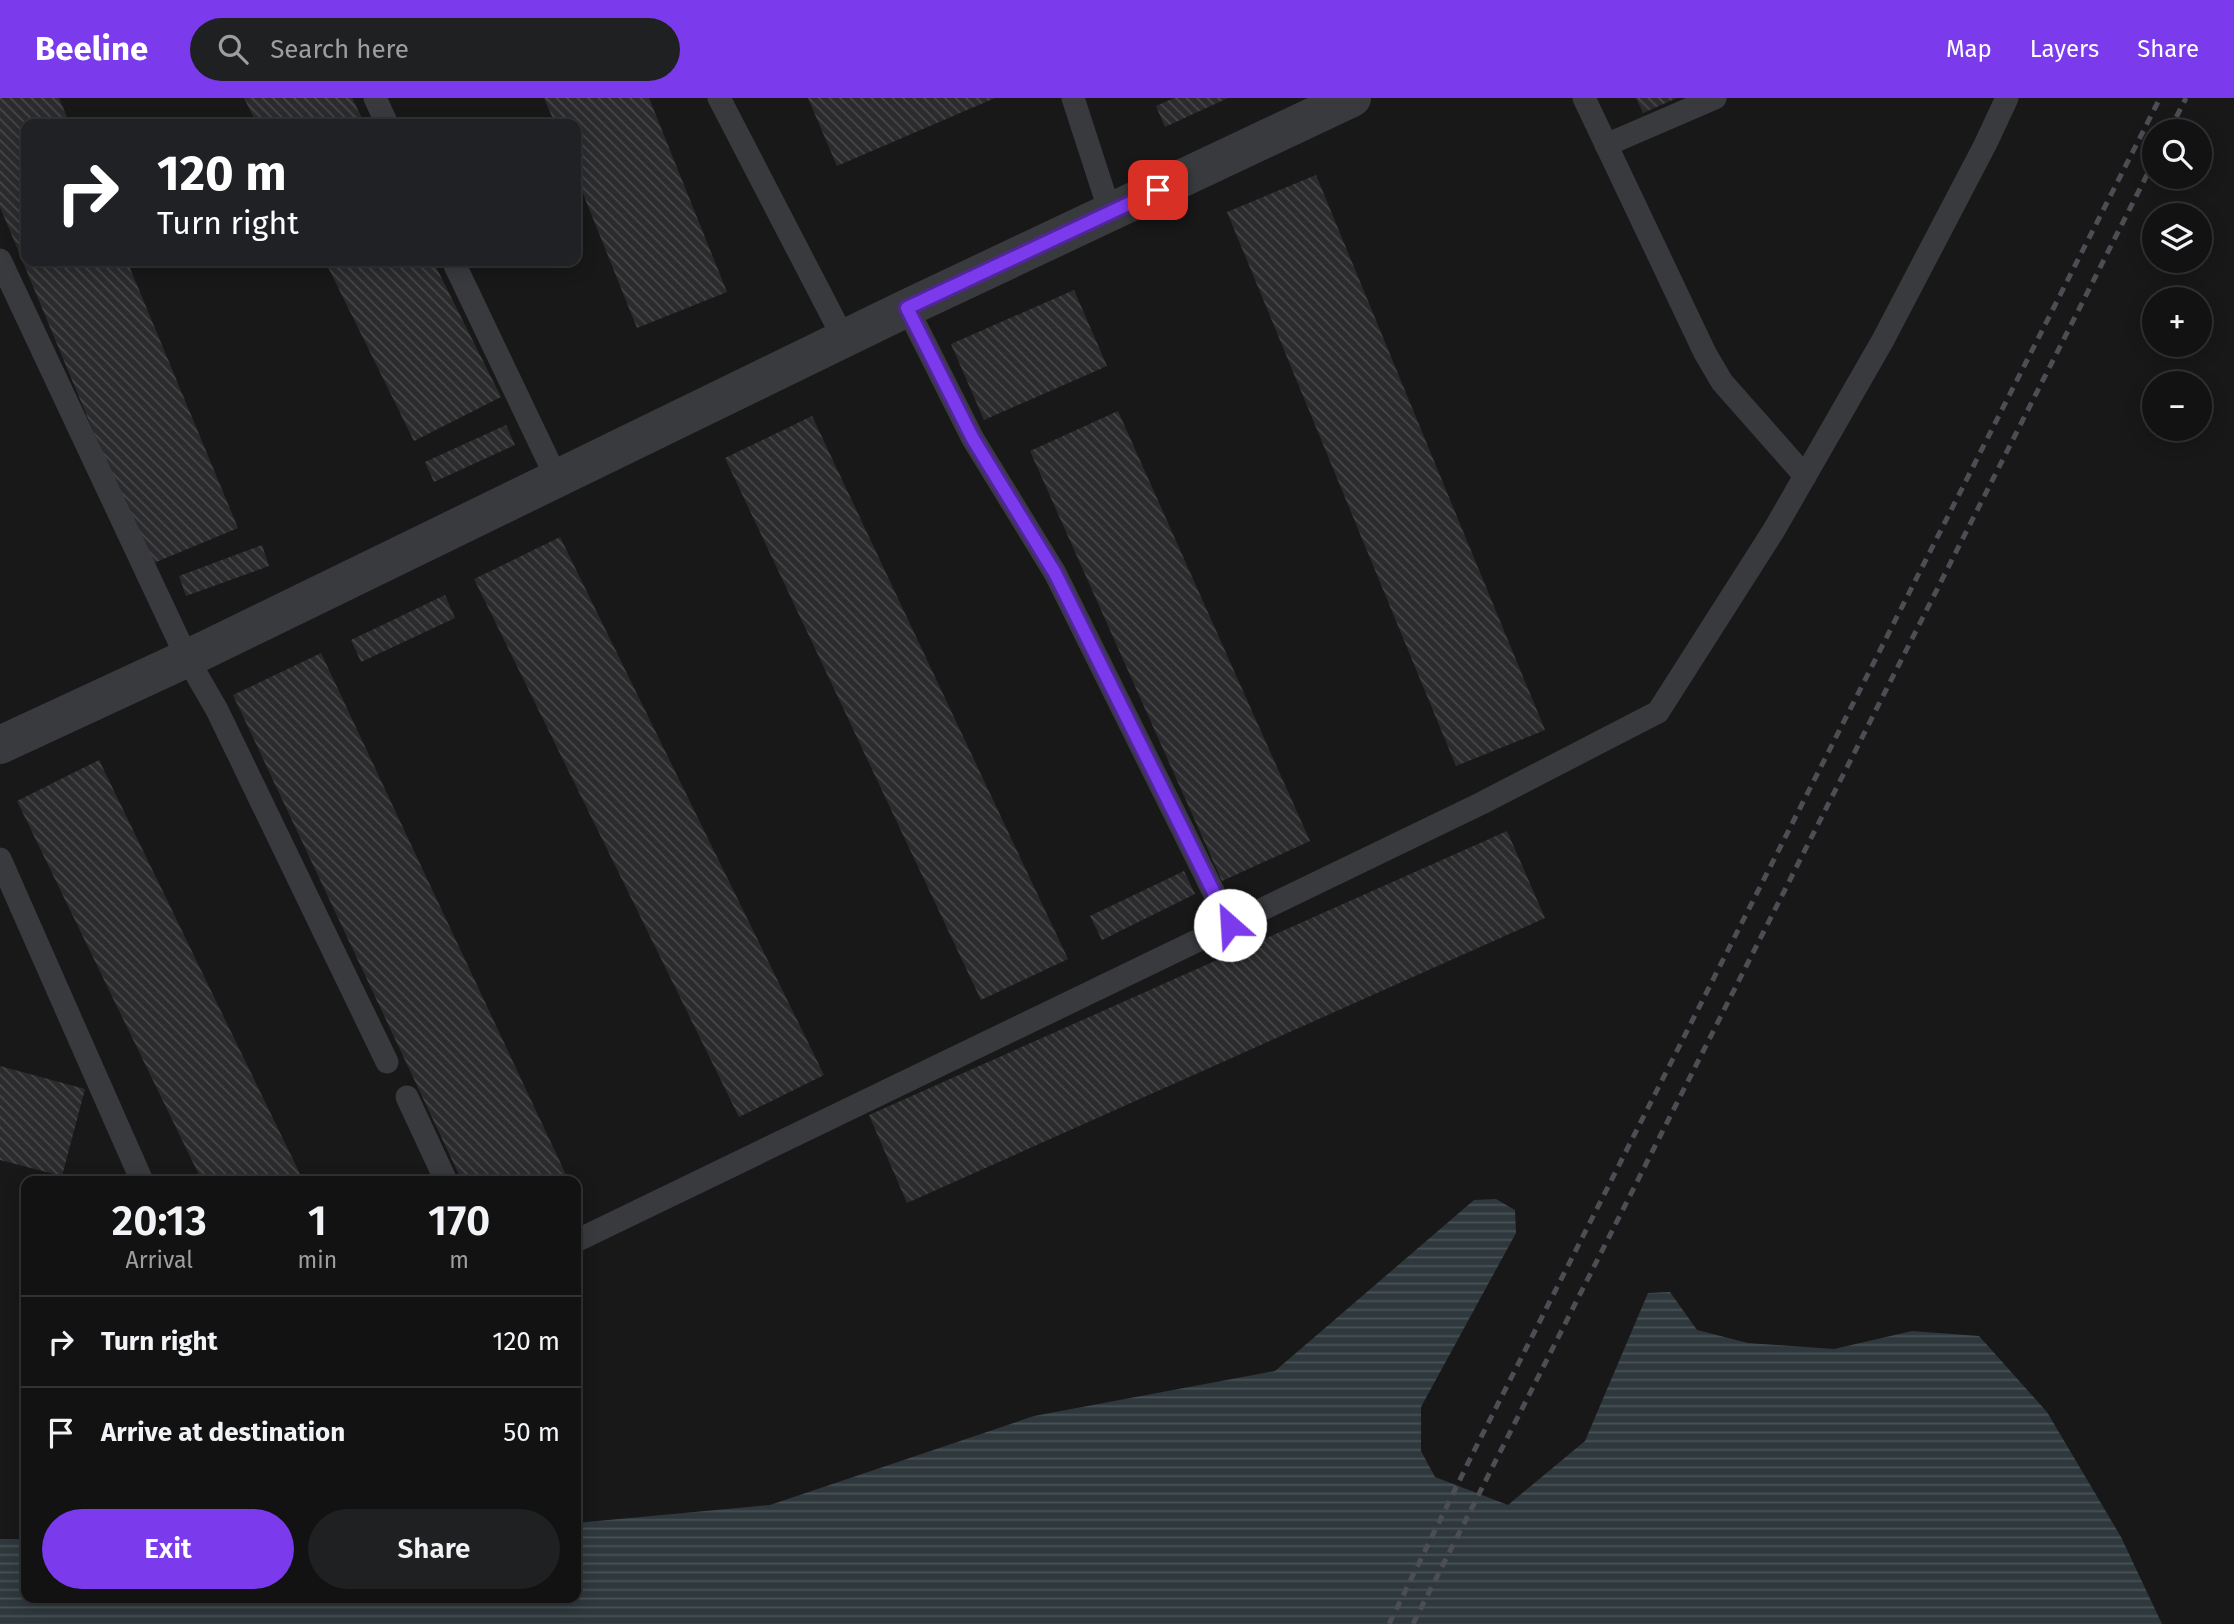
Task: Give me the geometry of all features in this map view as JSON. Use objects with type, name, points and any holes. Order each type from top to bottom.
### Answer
[{"type":"street","points":[[0,745],[187,658],[907,308],[1352,98]]},
{"type":"lane","points":[[375,98],[385,119]]},
{"type":"lane","points":[[719,98],[844,339]]},
{"type":"lane","points":[[1073,98],[1110,212]]},
{"type":"lane","points":[[1584,98],[1705,353],[1722,382],[1805,476]]},
{"type":"lane","points":[[1606,145],[1715,98]]},
{"type":"lane","points":[[581,1239],[1482,803],[1658,712],[1774,530],[1883,340],[2007,98]]},
{"type":"lane","points":[[0,260],[187,658],[217,710],[387,1062]]},
{"type":"lane","points":[[455,266],[557,479]]},
{"type":"lane","points":[[907,308],[973,439],[1055,573],[1230,925]]},
{"type":"lane","points":[[0,859],[140,1176]]},
{"type":"lane","points":[[407,1097],[444,1176]]},
{"type":"shaded area","points":[[1496,1199],[1515,1210],[1516,1233],[1421,1407],[1421,1451],[1435,1477],[1508,1505],[1585,1441],[1648,1293],[1670,1292],[1697,1330],[1748,1343],[1834,1349],[1912,1331],[1979,1336],[2047,1412],[2121,1537],[2162,1624],[0,1624],[0,1539],[21,1539],[21,1603],[581,1603],[581,1523],[770,1505],[1034,1416],[1275,1371],[1474,1200]]},
{"type":"building","points":[[0,98],[59,98],[68,119],[21,119],[21,257],[0,207]]},
{"type":"building","points":[[244,98],[352,98],[362,119],[254,119]]},
{"type":"building","points":[[544,98],[649,98],[727,292],[637,328],[581,188],[581,119],[553,119]]},
{"type":"building","points":[[808,98],[995,98],[837,166]]},
{"type":"building","points":[[1174,98],[1228,98],[1165,127],[1156,106]]},
{"type":"building","points":[[1636,98],[1677,98],[1643,113]]},
{"type":"building","points":[[1316,175],[1545,730],[1456,766],[1227,212]]},
{"type":"building","points":[[25,266],[129,266],[238,528],[149,565]]},
{"type":"building","points":[[327,266],[436,266],[501,397],[414,441]]},
{"type":"building","points":[[1074,290],[1107,366],[984,420],[951,344]]},
{"type":"building","points":[[1118,411],[1310,841],[1222,881],[1030,451]]},
{"type":"building","points":[[812,416],[1068,959],[981,1000],[725,458]]},
{"type":"building","points":[[506,425],[515,445],[434,482],[425,462]]},
{"type":"building","points":[[560,537],[824,1075],[739,1117],[474,579]]},
{"type":"building","points":[[262,545],[269,566],[186,596],[179,576]]},
{"type":"building","points":[[445,595],[455,618],[361,662],[351,640]]},
{"type":"building","points":[[321,653],[567,1176],[460,1176],[233,695]]},
{"type":"building","points":[[99,760],[300,1174],[200,1176],[17,801]]},
{"type":"building","points":[[1507,831],[1545,918],[907,1203],[869,1115]]},
{"type":"building","points":[[1184,871],[1195,894],[1102,940],[1090,916]]},
{"type":"building","points":[[0,1066],[85,1089],[62,1176],[0,1160]]},
{"type":"railway","points":[[1389,1624],[1471,1457],[2160,98]]},
{"type":"railway","points":[[2175,119],[2186,98]]},
{"type":"railway","points":[[1413,1624],[2142,185]]},
{"type":"route","points":[[1158,190],[907,308],[973,439],[1055,573],[1230,925]]}]
